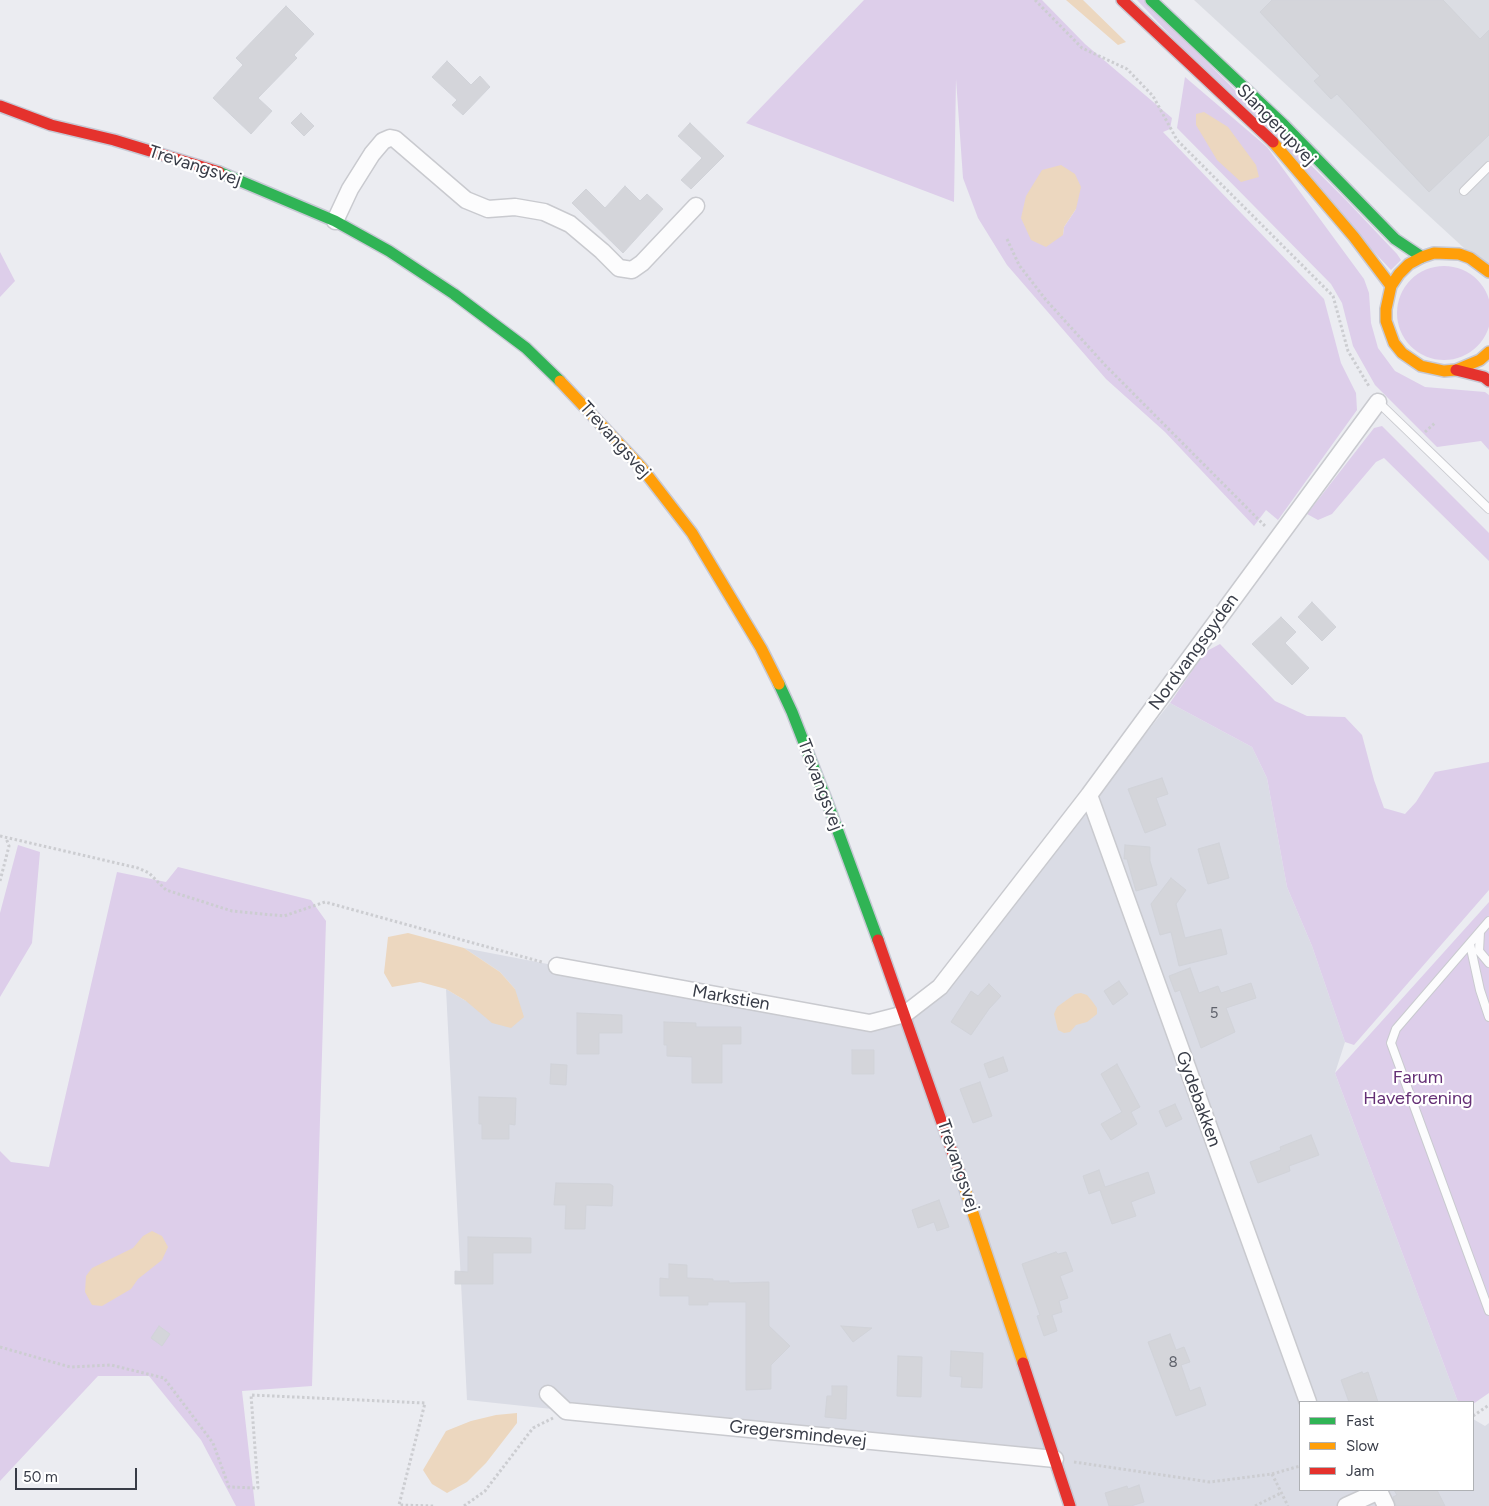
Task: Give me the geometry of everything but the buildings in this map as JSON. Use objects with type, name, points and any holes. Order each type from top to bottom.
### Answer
[{"type":"street","name":"Slangerupvej","points":[[1122,0],[1272,142],[1354,237],[1391,286]]},
{"type":"street","name":"Slangerupvej","points":[[1152,0],[1283,124],[1395,239],[1422,257]]},
{"type":"street","name":"Trevangsvej","points":[[0,106],[51,124],[114,140],[231,176],[335,221],[389,251],[454,294],[526,348],[585,405],[641,467],[692,533],[762,648],[792,712],[905,1014],[979,1228],[1070,1506]]},
{"type":"street","name":"Trevangsvej","points":[[0,118],[25,123],[51,124]]},
{"type":"street","points":[[335,221],[340,207],[372,154],[383,141],[395,139],[466,200],[488,209],[515,207],[544,212],[570,224],[619,268],[632,270],[642,263],[696,206]]},
{"type":"street","points":[[1489,272],[1470,258],[1459,254],[1446,252],[1422,257],[1409,264],[1391,286],[1386,303],[1386,321],[1394,343],[1411,360],[1427,368],[1444,372],[1456,370],[1480,360],[1489,352]]},
{"type":"street","points":[[1456,370],[1484,377],[1489,381]]},
{"type":"street","name":"Nordvangsgyden","points":[[905,1014],[940,987],[1088,795],[1378,402]]},
{"type":"street","name":"Gydebakken","points":[[1088,795],[1308,1401]]},
{"type":"street","name":"Markstien","points":[[557,966],[870,1023],[905,1014]]},
{"type":"street","points":[[548,1394],[566,1411]]},
{"type":"street","name":"Gregersmindevej","points":[[566,1411],[1055,1459]]},
{"type":"street","points":[[1346,1506],[1379,1492],[1386,1506]]},
{"type":"lane","points":[[1464,191],[1489,166]]},
{"type":"lane","points":[[1378,402],[1489,509]]},
{"type":"lane","points":[[1489,921],[1396,1029],[1391,1043],[1489,1311]]},
{"type":"lane","points":[[1480,932],[1480,951],[1489,963]]},
{"type":"lane","points":[[1470,944],[1480,990],[1489,1017]]},
{"type":"path","points":[[1034,0],[1082,48],[1127,69],[1153,96],[1177,140],[1333,296],[1348,351],[1378,402]]},
{"type":"path","points":[[1007,239],[1019,265],[1046,300],[1207,469],[1278,538]]},
{"type":"path","points":[[0,836],[138,868],[149,873],[166,890],[232,911],[284,916],[325,902],[557,966]]},
{"type":"path","points":[[0,881],[9,846],[6,838]]},
{"type":"path","points":[[0,1347],[70,1368],[111,1365],[164,1378],[213,1443],[229,1487],[258,1488],[251,1395],[425,1403],[399,1505],[434,1506]]},
{"type":"path","points":[[1474,1415],[1489,1404]]},
{"type":"path","points":[[464,1506],[484,1491],[532,1428],[566,1411]]},
{"type":"path","points":[[1055,1459],[1210,1482],[1272,1474],[1299,1466]]},
{"type":"path","points":[[1272,1474],[1288,1506]]},
{"type":"path","points":[[1255,1506],[1282,1493]]},
{"type":"shaded area","points":[[1066,0],[1083,0],[1126,42],[1118,45]]},
{"type":"shaded area","points":[[1194,0],[1489,0],[1489,271]]},
{"type":"shaded area","points":[[1204,112],[1228,127],[1256,165],[1259,177],[1241,182],[1217,160],[1196,125],[1196,114]]},
{"type":"shaded area","points":[[1061,165],[1075,174],[1081,187],[1076,209],[1064,227],[1063,235],[1046,247],[1031,240],[1021,218],[1026,196],[1042,170]]},
{"type":"shaded area","points":[[1170,703],[1252,747],[1267,778],[1287,887],[1312,946],[1345,1042],[1335,1073],[1458,1401],[1299,1401],[1299,1491],[1474,1491],[1474,1420],[1485,1426],[1489,1423],[1489,1506],[1066,1506],[1049,1452],[741,1429],[467,1400],[446,989],[466,1001],[515,989],[500,972],[464,948],[882,1028],[942,990]]},
{"type":"shaded area","points":[[408,933],[464,948],[500,972],[515,989],[524,1017],[511,1028],[492,1023],[466,1001],[446,989],[420,982],[392,987],[384,973],[388,937]]},
{"type":"shaded area","points":[[1075,994],[1087,995],[1092,1001],[1097,1008],[1097,1014],[1087,1022],[1076,1025],[1070,1032],[1064,1033],[1058,1030],[1054,1014],[1057,1007]]},
{"type":"shaded area","points":[[152,1231],[162,1236],[168,1247],[162,1260],[138,1279],[131,1289],[102,1306],[92,1305],[85,1292],[86,1276],[92,1268],[133,1248],[143,1236]]},
{"type":"shaded area","points":[[517,1413],[517,1423],[486,1463],[467,1482],[447,1493],[432,1484],[423,1470],[446,1431],[471,1421],[496,1415]]},
{"type":"green space","points":[[864,0],[1042,0],[1085,44],[1172,118],[1170,129],[1163,132],[1324,299],[1341,363],[1356,393],[1357,410],[1278,520],[1266,510],[1254,526],[1165,432],[1106,379],[1007,265],[978,218],[963,178],[956,79],[954,202],[746,123]],"holes":[[[1076,209],[1064,227],[1063,235],[1021,218]]]},
{"type":"green space","points":[[1137,0],[1144,0],[1345,199],[1397,254],[1401,260],[1391,270]]},
{"type":"green space","points":[[1185,77],[1267,147],[1364,279],[1369,293],[1371,323],[1378,348],[1395,371],[1425,387],[1485,392],[1489,395],[1489,450],[1481,441],[1437,447],[1375,385],[1353,346],[1342,303],[1331,284],[1177,128]]},
{"type":"green space","points":[[0,252],[15,281],[0,297]]},
{"type":"green space","points":[[1435,266],[1453,266],[1462,269],[1478,279],[1490,301],[1490,325],[1488,331],[1478,347],[1462,357],[1453,360],[1435,360],[1426,357],[1410,347],[1400,331],[1397,322],[1397,304],[1400,295],[1410,279],[1426,269]]},
{"type":"green space","points":[[1382,426],[1489,533],[1489,561],[1384,458],[1376,462],[1332,514],[1318,520],[1307,514],[1374,428]]},
{"type":"green space","points":[[1220,644],[1275,701],[1307,716],[1345,717],[1362,735],[1384,808],[1405,814],[1416,802],[1435,772],[1489,762],[1489,890],[1354,1045],[1345,1042],[1312,946],[1287,887],[1267,778],[1252,747],[1170,703],[1205,652]]},
{"type":"green space","points":[[18,845],[40,852],[32,943],[0,997],[0,913]]},
{"type":"green space","points":[[178,867],[311,900],[326,921],[312,1386],[242,1391],[255,1506],[236,1506],[201,1440],[149,1376],[98,1376],[0,1481],[0,1151],[11,1162],[49,1167],[117,872],[166,882]]},
{"type":"green space","name":"Farum Haveforening","points":[[1489,902],[1489,1393],[1474,1403],[1474,1401],[1458,1401],[1335,1073]]},
{"type":"traffic: fast","points":[[1151,0],[1283,124],[1395,239],[1422,257]]},
{"type":"traffic: fast","points":[[219,172],[335,221],[389,251],[454,294],[526,348],[560,381]]},
{"type":"traffic: fast","points":[[779,684],[829,807],[878,940]]},
{"type":"traffic: slow","points":[[1273,142],[1354,237],[1391,286]]},
{"type":"traffic: slow","points":[[1489,272],[1470,258],[1459,254],[1434,253],[1422,257],[1409,264],[1399,274],[1391,286],[1386,309],[1386,321],[1394,343],[1402,353],[1421,366],[1444,371],[1456,370],[1480,360],[1489,352]]},
{"type":"traffic: slow","points":[[560,381],[641,467],[692,533],[761,648],[779,684]]},
{"type":"traffic: slow","points":[[962,1180],[1023,1363]]},
{"type":"traffic: jam","points":[[1122,0],[1273,142]]},
{"type":"traffic: jam","points":[[0,106],[51,125],[114,140],[219,172]]},
{"type":"traffic: jam","points":[[1456,370],[1484,377],[1489,381]]},
{"type":"traffic: jam","points":[[878,940],[962,1180]]},
{"type":"traffic: jam","points":[[1023,1363],[1070,1506]]}]
